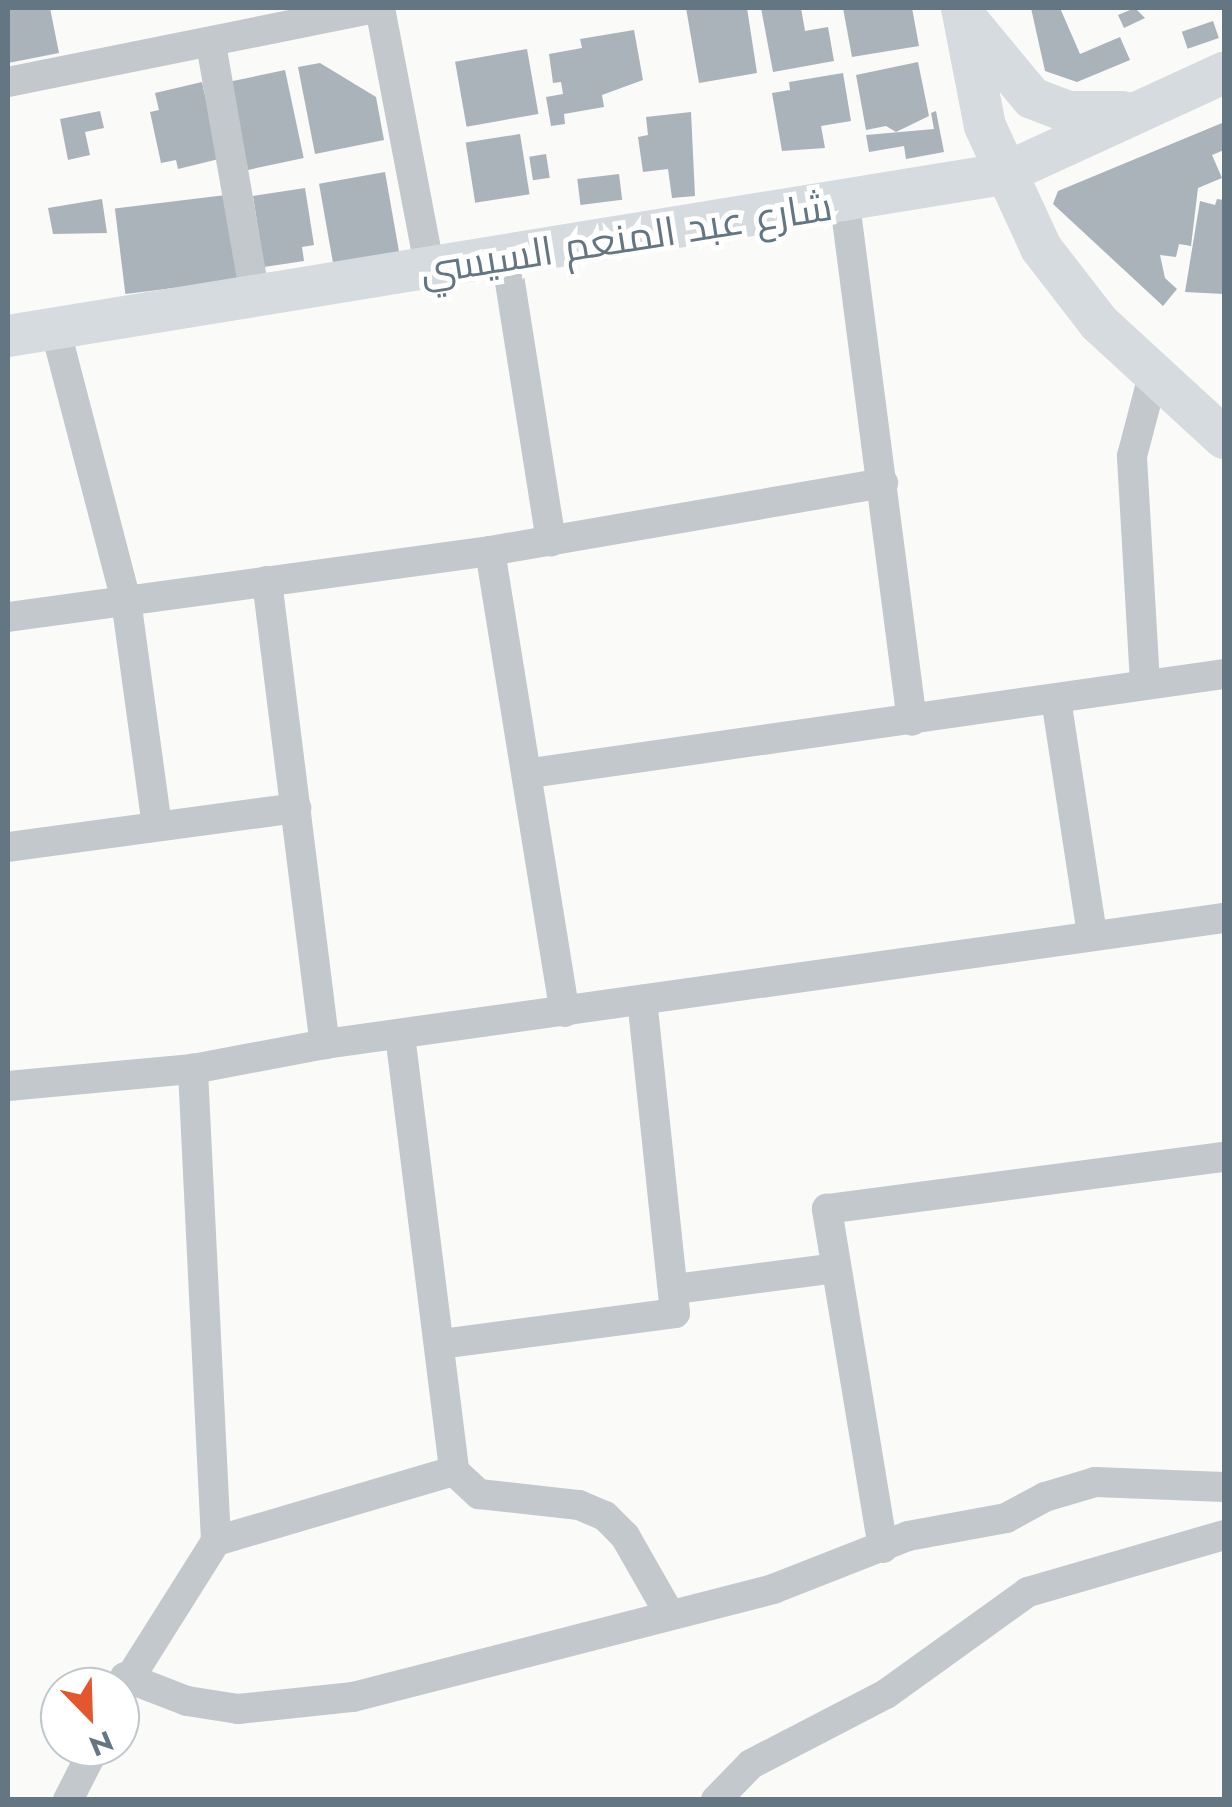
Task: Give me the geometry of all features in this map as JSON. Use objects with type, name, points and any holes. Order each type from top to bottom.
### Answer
[{"type":"street","points":[[8,82],[377,8],[430,269]]},
{"type":"street","points":[[962,10],[1032,98],[1068,112],[1138,112]]},
{"type":"street","points":[[962,10],[985,126],[1003,174],[1067,283],[1224,438]]},
{"type":"street","points":[[211,44],[255,297]]},
{"type":"street","name":"شارع عبد المنعم السيسي","points":[[8,336],[845,204],[1003,174],[1224,73]]},
{"type":"street","points":[[845,204],[912,722]]},
{"type":"street","points":[[506,258],[551,540]]},
{"type":"street","points":[[55,328],[126,600],[157,826]]},
{"type":"street","points":[[1145,683],[1132,456],[1154,372]]},
{"type":"street","points":[[8,617],[490,551],[882,484]]},
{"type":"street","points":[[490,551],[531,773],[565,1012]]},
{"type":"street","points":[[267,582],[325,1044]]},
{"type":"street","points":[[531,773],[912,722],[1145,683],[1224,674]]},
{"type":"street","points":[[1056,699],[1092,933]]},
{"type":"street","points":[[8,846],[296,808]]},
{"type":"street","points":[[12,1089],[193,1069],[325,1044],[1092,933],[1224,918]]},
{"type":"street","points":[[442,1344],[667,1316],[677,1307],[642,1000]]},
{"type":"street","points":[[400,1035],[442,1344],[454,1472],[480,1494],[580,1504],[604,1516],[625,1536],[669,1613]]},
{"type":"street","points":[[135,1667],[216,1541],[193,1069]]},
{"type":"street","points":[[882,1548],[865,1412],[826,1214],[832,1204],[1224,1158]]},
{"type":"street","points":[[675,1289],[836,1268]]},
{"type":"street","points":[[216,1541],[454,1472]]},
{"type":"street","points":[[140,1689],[238,1710],[371,1693],[773,1589],[908,1536],[1006,1518],[1046,1497],[1095,1482],[1224,1486]]},
{"type":"street","points":[[716,1800],[751,1764],[886,1694],[1028,1592],[1224,1535]]},
{"type":"street","points":[[68,1800],[85,1767]]},
{"type":"building","points":[[8,8],[50,8],[59,53],[8,63]]},
{"type":"building","points":[[686,8],[747,8],[757,73],[699,83]]},
{"type":"building","points":[[761,8],[801,8],[805,31],[828,27],[834,61],[773,72]]},
{"type":"building","points":[[843,8],[912,8],[919,46],[852,57]]},
{"type":"building","points":[[1031,8],[1060,8],[1080,54],[1120,37],[1130,60],[1077,82],[1045,71]]},
{"type":"building","points":[[1135,8],[1145,18],[1124,28],[1118,15]]},
{"type":"building","points":[[1213,21],[1219,38],[1188,49],[1182,32]]},
{"type":"building","points":[[634,30],[643,80],[602,95],[604,107],[564,114],[565,124],[551,126],[546,97],[563,94],[561,82],[553,83],[549,54],[582,48],[580,39]]},
{"type":"building","points":[[527,49],[538,114],[467,127],[455,62]]},
{"type":"building","points":[[918,62],[929,116],[896,132],[886,126],[866,130],[856,75]]},
{"type":"building","points":[[320,63],[376,97],[384,140],[315,154],[298,67]]},
{"type":"building","points":[[285,70],[304,158],[248,170],[229,82]]},
{"type":"building","points":[[843,73],[851,121],[821,126],[825,148],[782,151],[772,93],[790,90],[789,82]]},
{"type":"building","points":[[202,82],[219,159],[178,169],[176,160],[161,163],[150,112],[159,110],[155,93]]},
{"type":"building","points":[[100,111],[104,128],[85,132],[90,155],[68,160],[60,119]]},
{"type":"building","points":[[936,111],[944,152],[906,159],[904,146],[869,152],[866,135],[934,129],[931,113]]},
{"type":"building","points":[[691,112],[695,196],[672,198],[668,169],[643,172],[638,137],[648,135],[646,117]]},
{"type":"building","points":[[1222,123],[1224,150],[1212,155],[1222,178],[1198,188],[1191,246],[1179,244],[1176,257],[1160,255],[1165,278],[1177,289],[1163,306],[1053,204],[1058,191]]},
{"type":"building","points":[[520,134],[530,194],[475,203],[466,143]]},
{"type":"building","points":[[546,154],[550,178],[533,180],[529,157]]},
{"type":"building","points":[[385,172],[400,257],[334,268],[319,184]]},
{"type":"building","points":[[619,174],[622,200],[580,205],[577,179]]},
{"type":"building","points":[[305,188],[314,245],[302,247],[304,261],[264,267],[253,196]]},
{"type":"building","points":[[234,194],[244,279],[125,294],[115,209]]},
{"type":"building","points":[[102,199],[107,233],[53,234],[48,208]]},
{"type":"building","points":[[1217,199],[1224,200],[1224,294],[1185,292],[1200,201],[1215,205]]}]
